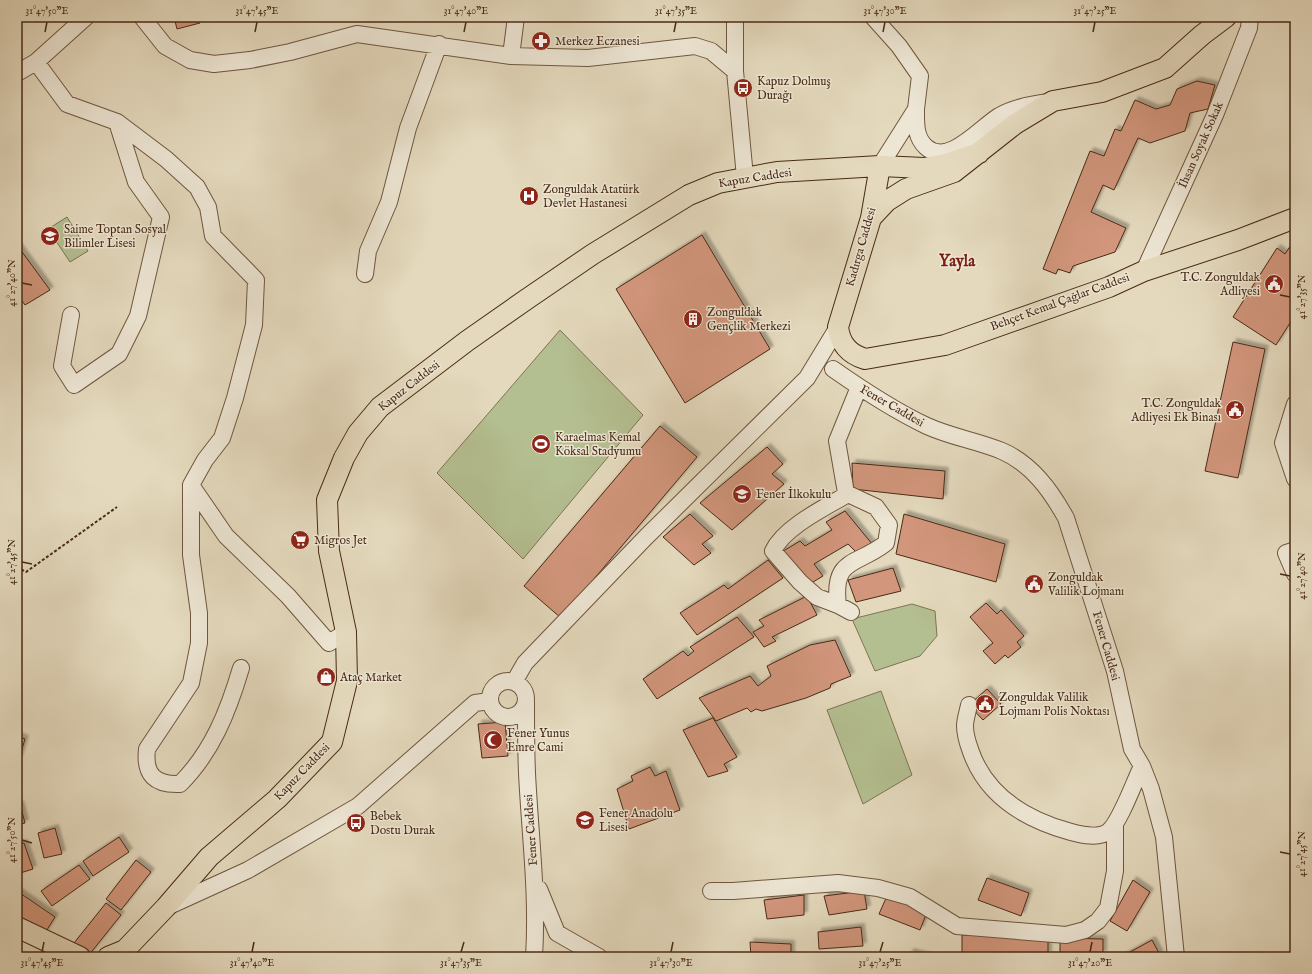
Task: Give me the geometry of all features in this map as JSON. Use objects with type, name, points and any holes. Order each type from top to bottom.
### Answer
[{"type":"main road","points":[[871,218],[887,201],[906,189],[954,172],[1015,124],[1053,101],[1102,92],[1165,68],[1202,35],[1226,17]]},
{"type":"main road","name":"Kapuz Caddesi","points":[[108,957],[125,950],[166,907],[209,857],[277,799],[332,742],[347,681],[346,632],[329,551],[326,500],[344,458],[358,433],[380,407],[467,341],[593,254],[689,195],[718,183],[777,172],[880,166],[924,168],[946,164],[979,153]]},
{"type":"main road","name":"Kadırga Caddesi","points":[[838,327],[871,218],[880,166]]},
{"type":"main road","points":[[848,168],[862,182],[869,200],[871,218]]},
{"type":"main road","name":"Behçet Kemal Çağlar Caddesi","points":[[865,360],[945,345],[1102,290],[1144,271],[1238,240],[1295,218]]},
{"type":"main road","points":[[838,327],[839,338],[847,349],[855,356],[865,360]]},
{"type":"main road","points":[[17,927],[80,957]]},
{"type":"street","points":[[17,73],[36,62],[86,17]]},
{"type":"street","points":[[142,17],[164,46],[190,60],[214,64],[250,60],[290,52],[357,34],[439,44],[511,56],[588,58],[695,46],[711,51],[735,71]]},
{"type":"street","points":[[511,56],[516,17]]},
{"type":"street","points":[[736,17],[735,71],[745,177]]},
{"type":"street","points":[[873,17],[899,46],[920,76],[916,109],[916,128],[922,143],[930,151],[943,153],[960,146],[999,116],[1023,106],[1053,101]]},
{"type":"street","name":"İhsan Soyak Sokak","points":[[1144,271],[1215,115],[1249,28],[1250,17]]},
{"type":"street","points":[[365,274],[368,251],[389,202],[408,128],[439,44]]},
{"type":"street","points":[[36,62],[67,104],[117,122],[166,159],[197,187],[208,207],[213,236],[256,280],[254,325],[235,398],[222,438],[205,460],[191,485],[191,556],[199,613],[199,644],[191,683],[147,749],[146,761],[153,777],[165,785],[180,784],[194,770],[220,729],[231,703],[241,668]]},
{"type":"street","points":[[880,166],[916,109]]},
{"type":"street","points":[[71,315],[62,366],[74,385],[119,354],[138,316],[161,217],[136,182],[117,122]]},
{"type":"street","points":[[514,682],[525,662],[635,548],[807,378],[838,327]]},
{"type":"street","points":[[807,378],[853,362],[865,360]]},
{"type":"street","name":"Fener Caddesi","points":[[833,369],[884,404],[928,426],[1002,452],[1024,464],[1042,481],[1055,498],[1066,518],[1115,671],[1132,749],[1142,766],[1151,789],[1164,837],[1176,957]]},
{"type":"street","points":[[848,494],[800,523],[776,544],[773,551],[800,582],[817,597],[844,609],[836,594],[841,572],[850,563],[872,554],[886,543],[889,525],[876,507],[846,492],[842,476],[837,441],[859,387]]},
{"type":"street","points":[[1295,404],[1283,443],[1295,479]]},
{"type":"street","points":[[191,485],[226,536],[288,596],[329,644],[346,632]]},
{"type":"street","points":[[1295,550],[1286,554],[1295,574]]},
{"type":"street","points":[[502,682],[514,682],[525,692],[526,702],[520,712],[510,716],[499,714],[492,706],[490,701],[493,689],[502,682]]},
{"type":"street","points":[[166,907],[248,870],[358,806],[475,704],[490,701]]},
{"type":"street","name":"Fener Caddesi","points":[[526,702],[527,774],[535,880],[536,922],[534,957]]},
{"type":"street","points":[[969,705],[965,726],[967,739],[974,759],[985,778],[1007,804],[1033,819],[1074,833],[1100,836],[1108,831],[1115,823],[1142,766]]},
{"type":"street","points":[[711,891],[733,891],[838,883],[878,888],[910,896],[957,926],[1066,935],[1085,930],[1098,921],[1108,908],[1115,871],[1115,823]]},
{"type":"street","points":[[535,880],[557,933],[599,957]]},
{"type":"path","points":[[17,567],[26,572],[117,507]]},
{"type":"green space","points":[[67,217],[88,251],[70,262],[48,229]]},
{"type":"green space","name":"Karaelmas Kemal Köksal Stadyumu","points":[[560,330],[643,415],[523,559],[437,473]]},
{"type":"green space","points":[[912,604],[935,611],[937,636],[920,656],[875,671],[852,619]]},
{"type":"green space","points":[[881,691],[912,775],[863,804],[827,710]]},
{"type":"building","points":[[174,17],[198,17],[200,23],[177,29]]},
{"type":"building","points":[[1197,81],[1215,85],[1208,109],[1190,113],[1185,131],[1150,143],[1138,138],[1114,190],[1103,185],[1091,212],[1126,228],[1115,252],[1073,266],[1070,273],[1058,269],[1056,274],[1043,269],[1090,151],[1104,156],[1115,129],[1121,131],[1135,100],[1156,109],[1170,105],[1177,89]]},
{"type":"building","name":"Zonguldak Gençlik Merkezi","points":[[702,235],[770,349],[685,403],[616,289]]},
{"type":"building","name":"T.C. Zonguldak Adliyesi","points":[[1293,242],[1295,243],[1295,315],[1276,345],[1233,317],[1277,248],[1285,254]]},
{"type":"building","points":[[17,245],[50,290],[25,305],[17,294]]},
{"type":"building","name":"T.C. Zonguldak Adliyesi Ek Binası","points":[[1233,342],[1265,349],[1238,478],[1205,471]]},
{"type":"building","points":[[660,426],[697,457],[561,618],[524,586]]},
{"type":"building","name":"Fener İlkokulu","points":[[767,447],[783,464],[772,474],[784,484],[732,530],[700,503]]},
{"type":"building","points":[[852,463],[945,471],[943,499],[853,489]]},
{"type":"building","points":[[845,511],[873,545],[859,555],[848,544],[814,564],[823,576],[808,585],[780,553],[800,541],[805,546],[832,530],[826,522]]},
{"type":"building","points":[[690,514],[713,536],[702,544],[711,553],[694,565],[663,537]]},
{"type":"building","points":[[904,514],[1005,544],[996,582],[896,554]]},
{"type":"building","points":[[768,560],[783,578],[697,635],[680,613],[724,585],[728,589]]},
{"type":"building","points":[[893,568],[901,591],[856,602],[848,580]]},
{"type":"building","points":[[807,596],[817,615],[772,637],[776,641],[764,647],[753,632],[764,626],[759,620]]},
{"type":"building","points":[[986,603],[997,614],[1001,610],[1024,636],[1017,642],[1021,647],[1008,658],[1005,655],[995,664],[983,651],[993,643],[970,617]]},
{"type":"building","points":[[737,617],[754,637],[657,699],[643,679],[683,651],[688,656],[694,651],[690,647]]},
{"type":"building","points":[[835,640],[851,676],[831,684],[830,688],[806,698],[762,711],[756,709],[751,712],[747,708],[716,721],[699,698],[750,676],[758,686],[771,676],[767,666],[810,645]]},
{"type":"building","name":"Zonguldak Valilik Lojmanı Polis Noktası","points":[[987,689],[1001,704],[983,720],[969,705]]},
{"type":"building","points":[[713,718],[737,757],[724,764],[728,771],[708,777],[683,730]]},
{"type":"building","name":"Fener Yunus Emre Cami","points":[[505,722],[508,756],[482,758],[478,724]]},
{"type":"building","points":[[17,736],[25,739],[19,759],[17,759]]},
{"type":"building","points":[[650,767],[655,776],[666,771],[680,810],[629,829],[617,789],[633,781],[631,776]]},
{"type":"building","points":[[20,804],[25,823],[17,825],[17,805]]},
{"type":"building","points":[[55,828],[62,854],[44,858],[38,833]]},
{"type":"building","points":[[119,837],[129,852],[93,876],[83,861]]},
{"type":"building","points":[[24,843],[33,869],[17,874],[17,845]]},
{"type":"building","points":[[136,860],[151,872],[121,910],[106,899]]},
{"type":"building","points":[[79,865],[90,879],[52,906],[41,891]]},
{"type":"building","points":[[987,878],[1029,893],[1021,916],[978,900]]},
{"type":"building","points":[[1133,880],[1150,892],[1127,931],[1110,921]]},
{"type":"building","points":[[17,891],[55,917],[45,933],[17,914]]},
{"type":"building","points":[[864,891],[867,909],[829,915],[824,896]]},
{"type":"building","points":[[804,895],[804,915],[767,919],[764,900]]},
{"type":"building","points":[[887,896],[927,912],[920,930],[879,914]]},
{"type":"building","points":[[106,903],[121,915],[89,955],[74,943]]},
{"type":"building","points":[[861,927],[863,946],[819,949],[818,932]]},
{"type":"building","points":[[962,935],[1048,936],[1048,955],[962,955]]},
{"type":"building","points":[[1060,938],[1103,939],[1103,954],[1060,953]]},
{"type":"building","points":[[1152,940],[1160,955],[1156,957],[1121,957]]},
{"type":"building","points":[[750,942],[791,944],[791,957],[751,957]]},
{"type":"building","points":[[910,952],[930,957],[909,957]]},
{"type":"place","name":"Merkez Eczanesi","points":[[541,41]]},
{"type":"place","name":"Kapuz Dolmuş Durağı","points":[[743,88]]},
{"type":"place","name":"Zonguldak Atatürk Devlet Hastanesi","points":[[529,196]]},
{"type":"place","name":"Saime Toptan Sosyal Bilimler Lisesi","points":[[50,236]]},
{"type":"place","name":"T.C. Zonguldak Adliyesi","points":[[1274,284]]},
{"type":"place","name":"Zonguldak Gençlik Merkezi","points":[[693,319]]},
{"type":"place","name":"T.C. Zonguldak Adliyesi Ek Binası","points":[[1235,410]]},
{"type":"place","name":"Karaelmas Kemal Köksal Stadyumu","points":[[541,444]]},
{"type":"place","name":"Fener İlkokulu","points":[[742,494]]},
{"type":"place","name":"Migros Jet","points":[[300,540]]},
{"type":"place","name":"Zonguldak Valilik Lojmanı","points":[[1034,584]]},
{"type":"place","name":"Ataç Market","points":[[326,677]]},
{"type":"place","name":"Zonguldak Valilik Lojmanı Polis Noktası","points":[[985,704]]},
{"type":"place","name":"Fener Yunus Emre Cami","points":[[493,740]]},
{"type":"place","name":"Fener Anadolu Lisesi","points":[[585,820]]},
{"type":"place","name":"Bebek Dostu Durak","points":[[356,823]]},
{"type":"district","name":"Yayla","points":[[957,262]]}]
